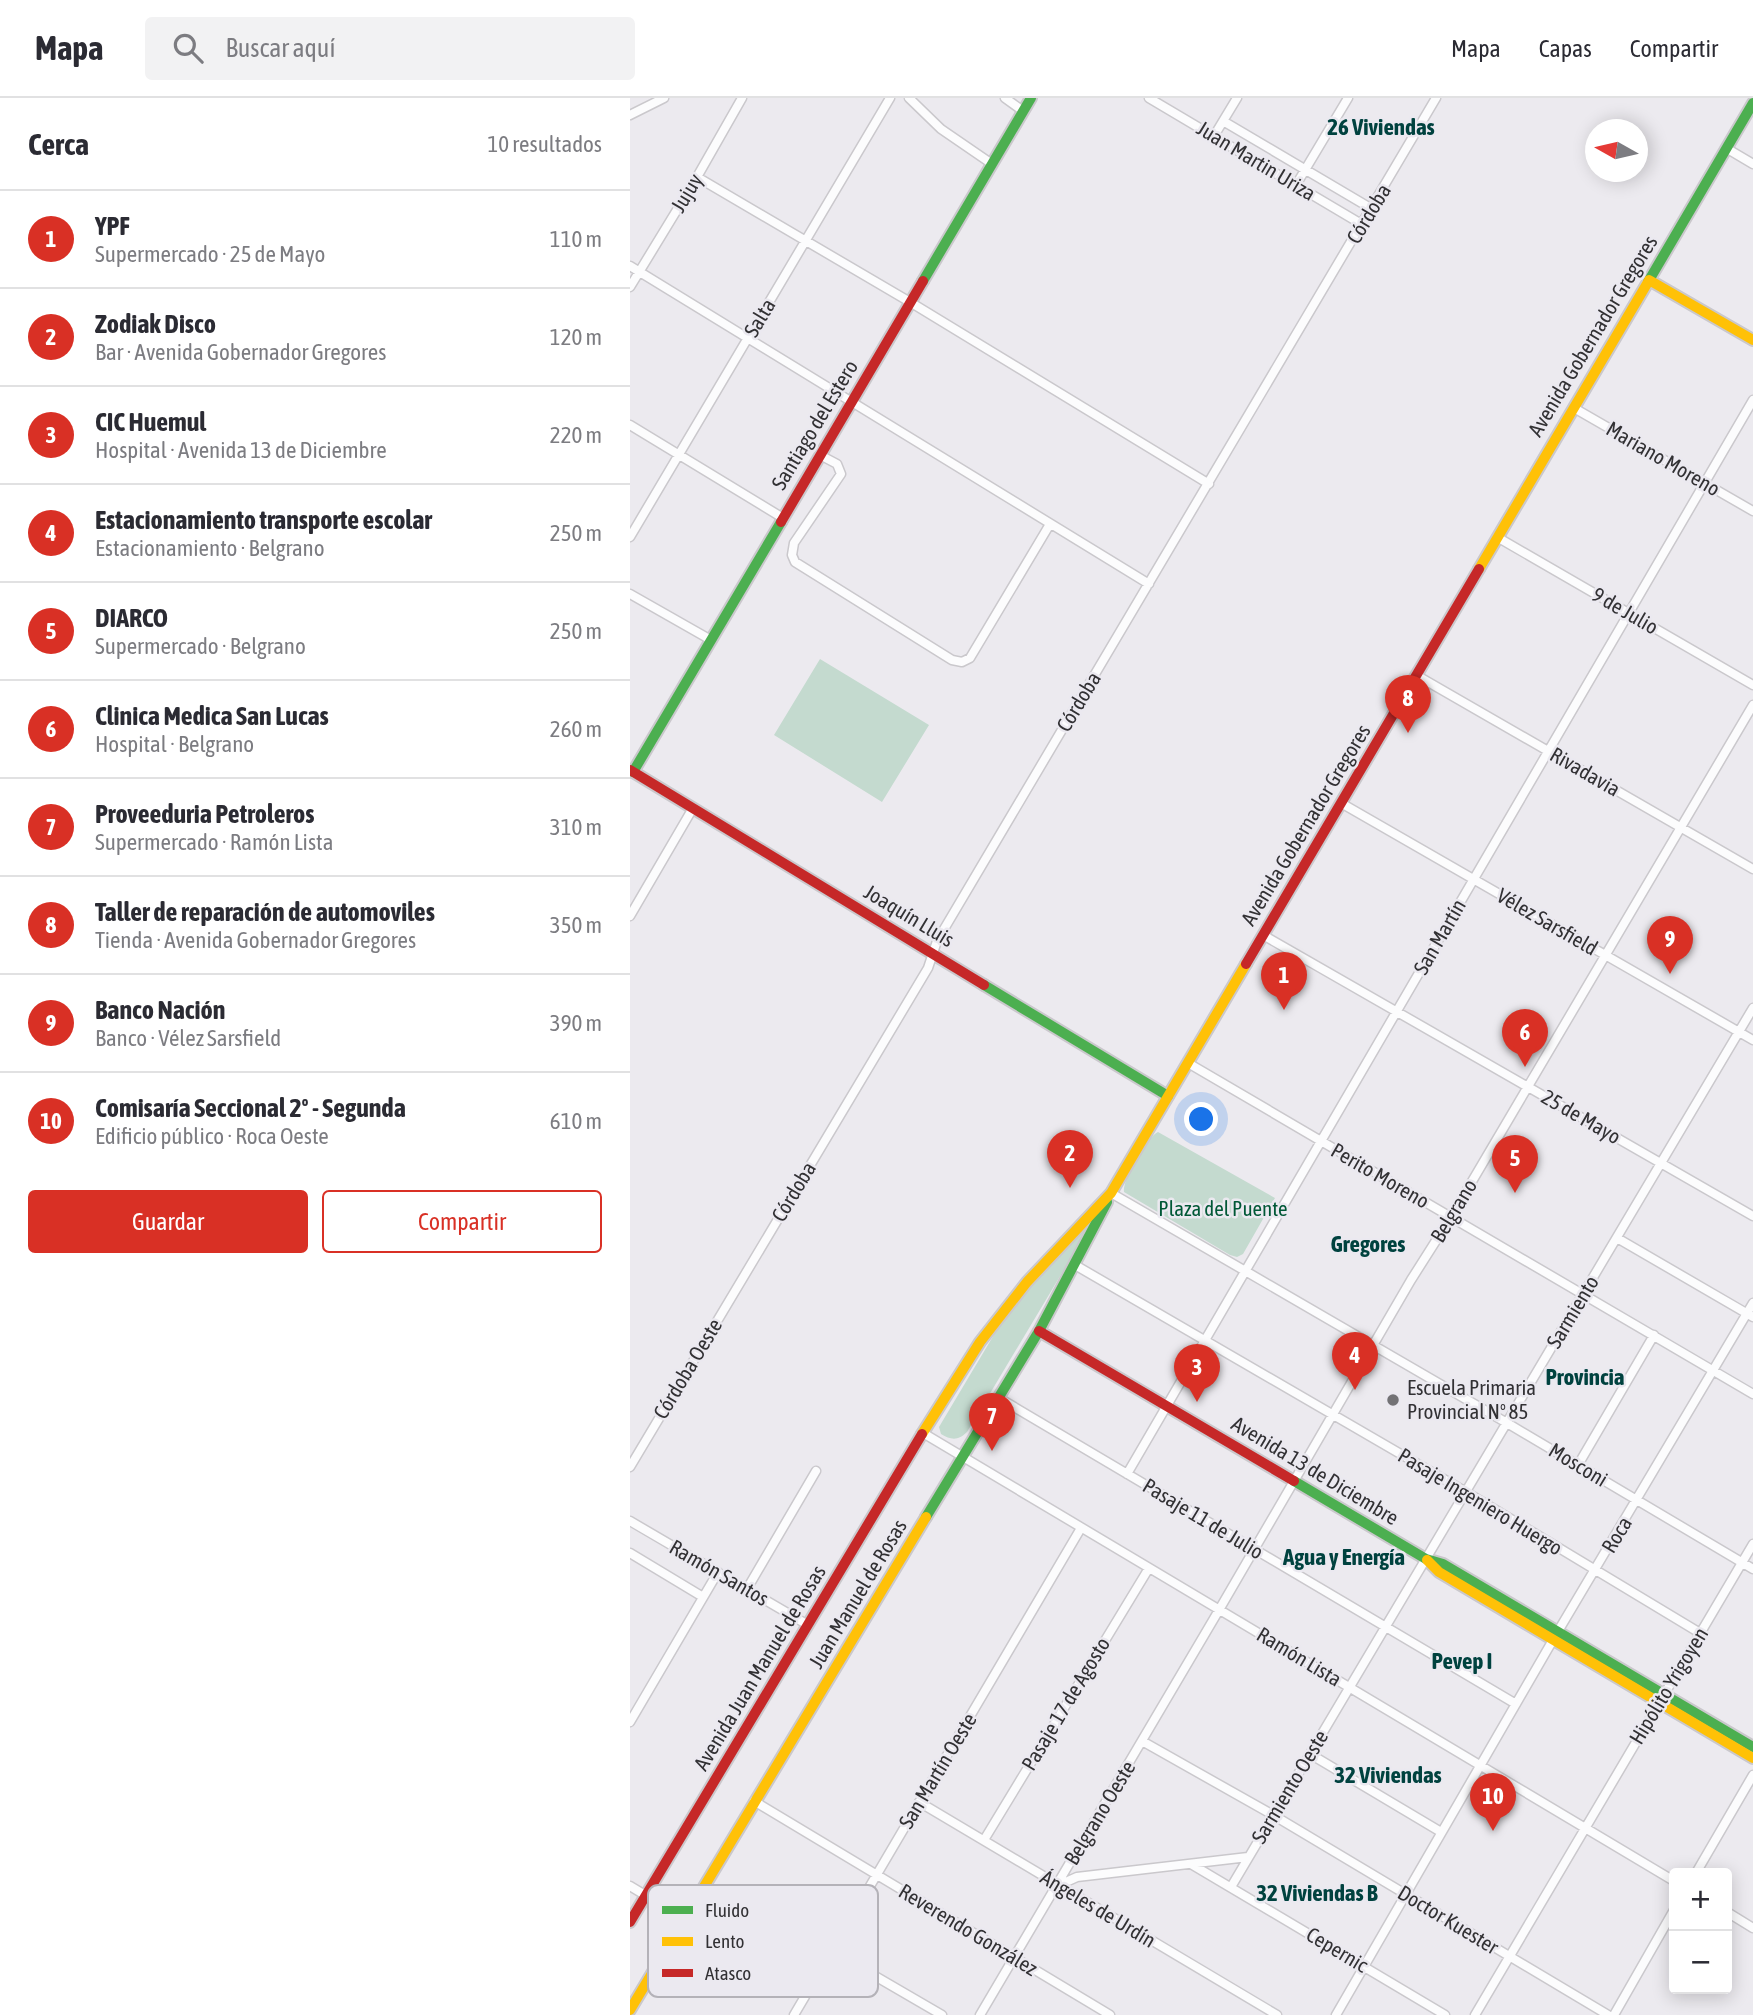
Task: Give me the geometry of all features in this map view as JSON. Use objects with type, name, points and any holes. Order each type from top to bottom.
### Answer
[{"type":"street","points":[[630,115],[664,98]]},
{"type":"street","name":"Jujuy","points":[[630,287],[741,98]]},
{"type":"street","name":"Salta","points":[[630,537],[890,98]]},
{"type":"street","points":[[909,98],[941,129],[992,164]]},
{"type":"street","points":[[1005,98],[1023,111]]},
{"type":"street","name":"Santiago del Estero","points":[[632,771],[1031,98]]},
{"type":"street","points":[[1214,136],[1237,98]]},
{"type":"street","points":[[1296,185],[1348,98]]},
{"type":"street","name":"Córdoba","points":[[725,1307],[928,968],[937,941],[1436,98]]},
{"type":"street","name":"Juan Martin Uriza","points":[[1153,99],[1363,225]]},
{"type":"street","name":"Avenida Gobernador Gregores","points":[[923,1433],[980,1342],[1003,1311],[1111,1193],[1753,103]]},
{"type":"street","points":[[1223,121],[1372,209]]},
{"type":"street","points":[[1726,148],[1753,164]]},
{"type":"street","points":[[697,177],[910,302],[1209,484]]},
{"type":"street","points":[[630,266],[1149,584]]},
{"type":"street","points":[[1649,280],[1753,340]]},
{"type":"street","name":"San Martín","points":[[1126,1474],[1753,400]]},
{"type":"street","name":"Mariano Moreno","points":[[1574,408],[1753,511]]},
{"type":"street","points":[[630,425],[783,518]]},
{"type":"street","points":[[820,455],[837,464],[841,474],[794,543],[792,555],[795,562],[952,660],[962,662],[970,658],[1050,524]]},
{"type":"street","name":"9 de Julio","points":[[1497,537],[1753,685]]},
{"type":"street","points":[[630,594],[711,640]]},
{"type":"street","name":"Rivadavia","points":[[1416,675],[1753,869]]},
{"type":"street","name":"Belgrano","points":[[1219,1610],[1753,705]]},
{"type":"street","name":"Joaquín Lluis","points":[[632,771],[1168,1096]]},
{"type":"street","name":"Vélez Sarsfield","points":[[1341,803],[1753,1040]]},
{"type":"street","points":[[630,916],[693,808]]},
{"type":"street","name":"25 de Mayo","points":[[1263,935],[1753,1216]]},
{"type":"street","name":"Sarmiento","points":[[1349,1687],[1753,1008]]},
{"type":"street","name":"Perito Moreno","points":[[1188,1063],[1753,1394]]},
{"type":"street","name":"Juan Manuel de Rosas","points":[[704,1885],[1039,1331],[1111,1193]]},
{"type":"street","name":"Mosconi","points":[[1111,1193],[1753,1569]]},
{"type":"street","points":[[1616,1238],[1750,1315]]},
{"type":"street","name":"Pasaje Ingeniero Huergo","points":[[1075,1265],[1466,1492],[1700,1633]]},
{"type":"street","name":"Roca","points":[[1336,2015],[1555,1637],[1714,1370],[1750,1315],[1753,1303]]},
{"type":"street","name":"Córdoba Oeste","points":[[630,1467],[725,1307]]},
{"type":"street","name":"Avenida 13 de Diciembre","points":[[1039,1331],[1426,1559],[1439,1572],[1753,1747]]},
{"type":"street","points":[[1578,1465],[1654,1335]]},
{"type":"street","name":"Pasaje 11 de Julio","points":[[999,1398],[1516,1704]]},
{"type":"street","name":"Ramón Lista","points":[[923,1433],[1669,1878]]},
{"type":"street","name":"Avenida Juan Manuel de Rosas","points":[[651,1885],[923,1433]]},
{"type":"street","points":[[747,1590],[816,1471]]},
{"type":"street","name":"Ramón Santos","points":[[630,1521],[808,1625]]},
{"type":"street","name":"San Martín Oeste","points":[[870,1885],[1082,1528]]},
{"type":"street","name":"Hipólito Yrigoyen","points":[[1475,2015],[1753,1544]]},
{"type":"street","name":"Ramón Santos","points":[[630,1553],[703,1597]]},
{"type":"street","name":"Pasaje 17 de Agosto","points":[[984,1840],[1149,1568]]},
{"type":"street","points":[[630,1722],[718,1572]]},
{"type":"street","name":"Belgrano Oeste","points":[[980,2015],[1219,1610]]},
{"type":"street","name":"Sarmiento Oeste","points":[[1231,1887],[1349,1687]]},
{"type":"street","name":"Avenida 13 de Diciembre","points":[[1661,1698],[1753,1758]]},
{"type":"street","name":"Doctor Kuester","points":[[1142,1741],[1273,1815],[1608,2015]]},
{"type":"street","points":[[1310,1754],[1441,1832]]},
{"type":"street","points":[[1699,1868],[1753,1775]]},
{"type":"street","name":"Reverendo González","points":[[754,1801],[1110,2015]]},
{"type":"street","name":"Ángeles de Urdín","points":[[919,1802],[1056,1886],[1277,2015]]},
{"type":"street","points":[[1056,1886],[1077,1877],[1248,1857]]},
{"type":"street","name":"Cepernic","points":[[1191,1864],[1445,2015]]},
{"type":"street","points":[[630,1886],[645,1895]]},
{"type":"street","name":"Avenida Juan Manuel de Rosas","points":[[630,1922],[648,1890]]},
{"type":"street","points":[[1732,1915],[1753,1928]]},
{"type":"street","points":[[1614,2015],[1669,1919]]},
{"type":"street","points":[[878,1978],[942,2015]]},
{"type":"street","name":"Juan Manuel de Rosas","points":[[630,2010],[648,1980]]},
{"type":"street","name":"San Martín Oeste","points":[[794,2015],[805,1997]]},
{"type":"green space","points":[[820,659],[929,725],[882,802],[774,735]]},
{"type":"green space","name":"Plaza del Puente","points":[[1158,1132],[1275,1198],[1243,1254],[1237,1257],[1230,1255],[1124,1192],[1136,1159]]},
{"type":"green space","points":[[1093,1221],[967,1432],[954,1439],[941,1434],[939,1427],[998,1328],[1021,1297],[1088,1222]]},
{"type":"traffic: fast","points":[[923,281],[1031,98]]},
{"type":"traffic: fast","points":[[1648,282],[1753,103]]},
{"type":"traffic: fast","points":[[633,772],[781,522]]},
{"type":"traffic: fast","points":[[984,985],[1168,1096]]},
{"type":"traffic: fast","points":[[926,1517],[1039,1331],[1107,1202]]},
{"type":"traffic: fast","points":[[1294,1481],[1426,1559],[1443,1564],[1753,1747]]},
{"type":"traffic: slow","points":[[1649,280],[1753,340]]},
{"type":"traffic: slow","points":[[1479,569],[1648,282]]},
{"type":"traffic: slow","points":[[922,1434],[980,1342],[1027,1282],[1111,1193],[1246,964]]},
{"type":"traffic: slow","points":[[705,1885],[926,1517]]},
{"type":"traffic: slow","points":[[1427,1560],[1439,1572],[1753,1758]]},
{"type":"traffic: slow","points":[[630,2010],[648,1980]]},
{"type":"traffic: jam","points":[[781,522],[923,281]]},
{"type":"traffic: jam","points":[[1246,964],[1479,569]]},
{"type":"traffic: jam","points":[[630,770],[984,985]]},
{"type":"traffic: jam","points":[[1039,1331],[1294,1481]]},
{"type":"traffic: jam","points":[[652,1885],[922,1434]]},
{"type":"traffic: jam","points":[[630,1922],[648,1892]]},
{"type":"place","name":"Taller de reparación de automoviles","points":[[1408,733]]},
{"type":"place","name":"Banco Nación","points":[[1670,974]]},
{"type":"place","name":"YPF","points":[[1284,1010]]},
{"type":"place","name":"Clinica Medica San Lucas","points":[[1525,1067]]},
{"type":"place","name":"Zodiak Disco","points":[[1070,1188]]},
{"type":"place","name":"DIARCO","points":[[1515,1193]]},
{"type":"place","name":"Estacionamiento transporte escolar","points":[[1355,1390]]},
{"type":"place","name":"Escuela Primaria Provincial Nº 85","points":[[1393,1400]]},
{"type":"place","name":"CIC Huemul","points":[[1197,1402]]},
{"type":"place","name":"Proveeduria Petroleros","points":[[992,1451]]},
{"type":"place","name":"Comisaría Seccional 2º - Segunda","points":[[1493,1831]]},
{"type":"district","name":"26 Viviendas","points":[[1381,127]]},
{"type":"district","name":"Gregores","points":[[1368,1244]]},
{"type":"district","name":"Provincia","points":[[1585,1377]]},
{"type":"district","name":"Agua y Energía","points":[[1344,1557]]},
{"type":"district","name":"Pevep I","points":[[1462,1661]]},
{"type":"district","name":"32 Viviendas","points":[[1388,1775]]},
{"type":"district","name":"32 Viviendas B","points":[[1317,1893]]}]
